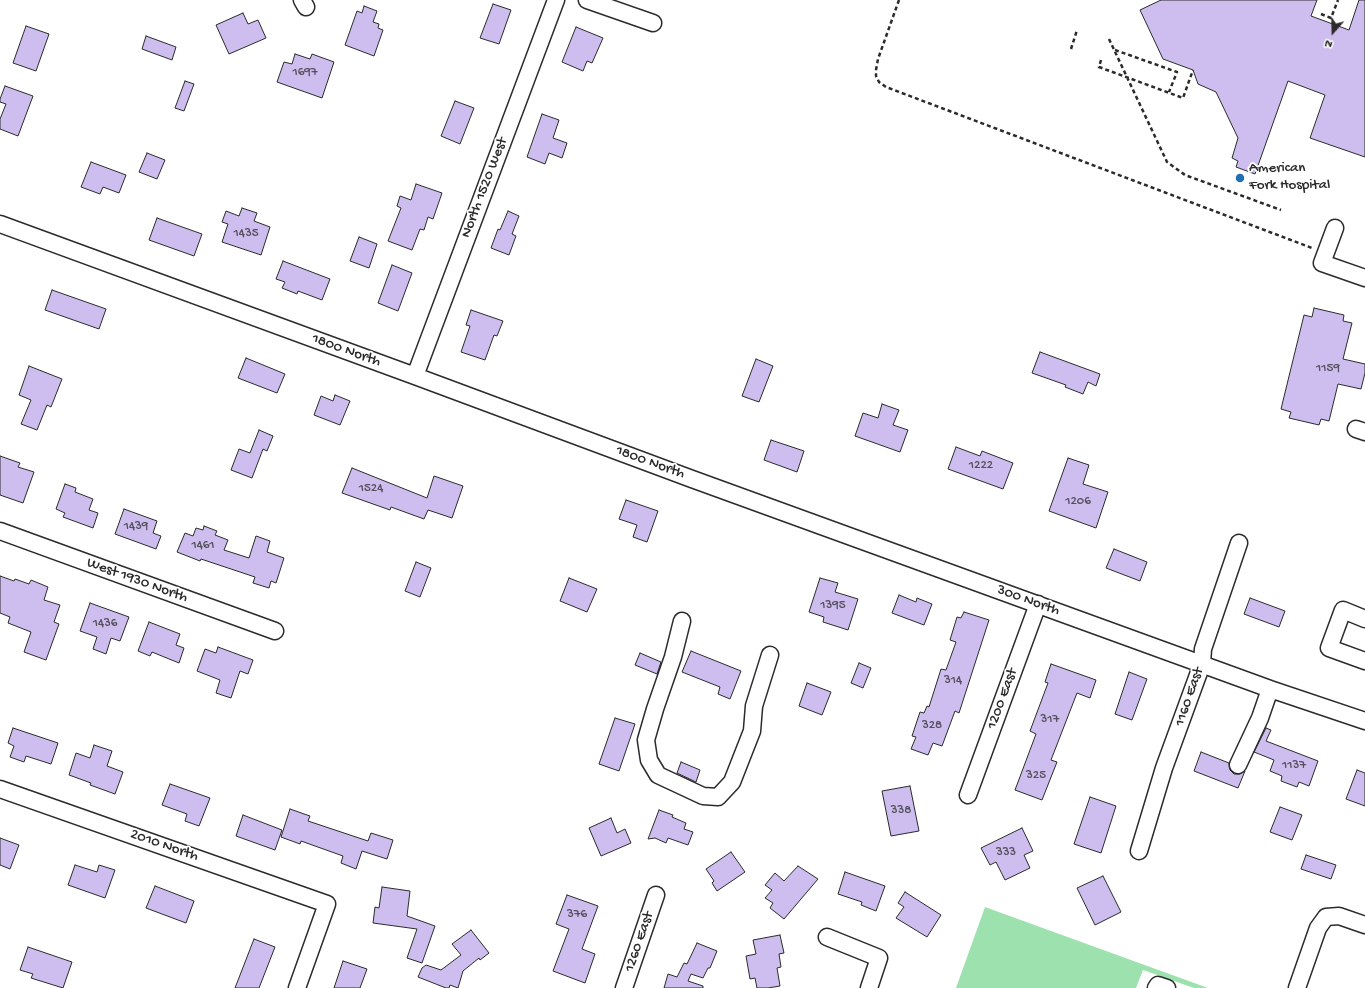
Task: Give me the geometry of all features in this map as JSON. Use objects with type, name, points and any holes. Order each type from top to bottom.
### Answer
[{"type":"street","name":"North 1520 West","points":[[414,376],[556,0]]},
{"type":"street","points":[[587,0],[653,23]]},
{"type":"street","name":"1800 North","points":[[0,224],[692,479]]},
{"type":"street","points":[[1335,228],[1320,256],[1365,278]]},
{"type":"street","name":"300 North","points":[[692,479],[1270,689],[1365,721]]},
{"type":"street","name":"West 1930 North","points":[[0,531],[275,630]]},
{"type":"street","name":"1160 East","points":[[1139,851],[1164,768],[1202,664],[1203,649],[1239,543]]},
{"type":"street","name":"1200 East","points":[[968,795],[1038,604]]},
{"type":"street","points":[[1365,619],[1343,610],[1329,648],[1365,662]]},
{"type":"street","points":[[682,621],[673,657],[646,740],[649,760],[658,775],[703,796],[718,797],[732,782],[752,731],[754,706],[770,656]]},
{"type":"street","points":[[1238,765],[1260,718],[1270,689]]},
{"type":"street","name":"2010 North","points":[[0,789],[327,904],[297,988]]},
{"type":"street","name":"1260 East","points":[[624,988],[656,896]]},
{"type":"street","points":[[1297,988],[1318,928],[1326,917],[1339,916],[1365,925]]},
{"type":"street","points":[[827,938],[879,958],[869,988]]},
{"type":"street","points":[[1156,988],[1158,985],[1167,988]]},
{"type":"path","points":[[899,0],[878,59],[876,70],[876,76],[879,82],[886,87],[1320,256]]},
{"type":"path","points":[[1320,14],[1331,18],[1338,0]]},
{"type":"path","points":[[1071,49],[1078,30]]},
{"type":"path","points":[[1109,39],[1167,162],[1185,175],[1281,210]]},
{"type":"path","points":[[1114,50],[1176,72],[1170,92]]},
{"type":"path","points":[[1101,60],[1099,67],[1183,98],[1193,70]]},
{"type":"green space","points":[[985,907],[1208,988],[1194,988],[1143,970],[1136,988],[956,988]]},
{"type":"building","points":[[1161,0],[1317,0],[1311,16],[1349,30],[1359,0],[1365,0],[1365,157],[1310,138],[1325,95],[1288,81],[1255,174],[1236,167],[1238,161],[1232,158],[1238,138],[1216,92],[1198,84],[1193,70],[1163,59],[1140,10]]},
{"type":"building","points":[[493,4],[511,10],[499,44],[480,38]]},
{"type":"building","points":[[364,6],[377,11],[373,22],[379,24],[378,28],[383,30],[374,56],[345,45],[357,11],[362,13]]},
{"type":"building","points":[[243,13],[248,24],[258,20],[266,38],[229,54],[216,25]]},
{"type":"building","points":[[26,26],[49,34],[36,71],[13,63]]},
{"type":"building","points":[[576,27],[603,38],[592,63],[587,61],[583,71],[562,62]]},
{"type":"building","points":[[146,36],[176,47],[172,60],[142,49]]},
{"type":"building","points":[[295,54],[310,59],[312,54],[334,62],[322,98],[277,82],[284,62],[292,64]]},
{"type":"building","points":[[185,81],[194,84],[184,111],[175,108]]},
{"type":"building","points":[[5,86],[33,96],[18,136],[0,129],[0,119],[6,104],[0,102],[0,99]]},
{"type":"building","points":[[455,101],[474,108],[460,144],[441,136]]},
{"type":"building","points":[[542,114],[559,120],[553,138],[567,143],[562,158],[549,153],[545,164],[527,157]]},
{"type":"building","points":[[147,153],[165,160],[157,179],[139,172]]},
{"type":"building","points":[[91,162],[126,175],[119,193],[103,187],[100,194],[81,187]]},
{"type":"building","points":[[416,184],[442,193],[433,219],[428,217],[424,230],[420,229],[412,250],[388,241],[401,208],[397,206],[400,196],[411,200]]},
{"type":"building","points":[[242,208],[257,213],[254,221],[270,227],[261,255],[222,242],[228,224],[222,222],[226,211],[239,216]]},
{"type":"building","points":[[508,211],[519,216],[512,234],[516,236],[509,255],[491,248],[498,229],[500,230]]},
{"type":"building","points":[[157,218],[202,234],[194,256],[149,240]]},
{"type":"building","points":[[359,237],[377,244],[369,268],[350,261]]},
{"type":"building","points":[[283,261],[330,279],[322,300],[298,291],[297,294],[282,288],[285,282],[276,279]]},
{"type":"building","points":[[392,265],[412,273],[398,311],[378,303]]},
{"type":"building","points":[[52,290],[106,309],[99,329],[45,310]]},
{"type":"building","points":[[1314,308],[1344,315],[1343,321],[1352,323],[1343,359],[1365,364],[1365,373],[1361,389],[1338,384],[1329,421],[1321,419],[1319,425],[1289,418],[1291,412],[1281,409],[1304,315],[1312,317]]},
{"type":"building","points":[[471,310],[503,321],[497,336],[494,335],[485,360],[461,352],[470,326],[466,325]]},
{"type":"building","points":[[1040,352],[1100,374],[1096,386],[1088,382],[1083,394],[1065,387],[1066,385],[1032,373]]},
{"type":"building","points":[[246,358],[285,374],[277,393],[238,378]]},
{"type":"building","points":[[756,359],[773,366],[759,402],[742,396]]},
{"type":"building","points":[[29,366],[62,379],[51,407],[47,405],[37,430],[21,424],[31,400],[19,395]]},
{"type":"building","points":[[335,395],[350,401],[340,425],[314,415],[321,396],[333,401]]},
{"type":"building","points":[[882,404],[899,410],[893,425],[908,430],[900,452],[855,436],[863,413],[878,418]]},
{"type":"building","points":[[259,430],[273,436],[267,451],[263,449],[252,478],[231,470],[239,449],[250,453]]},
{"type":"building","points":[[771,440],[804,451],[797,472],[764,460]]},
{"type":"building","points":[[956,447],[980,456],[982,451],[1013,463],[1003,489],[948,469]]},
{"type":"building","points":[[0,456],[20,463],[18,467],[34,472],[23,503],[0,495]]},
{"type":"building","points":[[1068,458],[1089,465],[1083,484],[1108,492],[1096,528],[1049,511]]},
{"type":"building","points":[[352,468],[427,498],[434,476],[463,486],[452,518],[428,510],[424,519],[391,507],[390,510],[342,493]]},
{"type":"building","points":[[65,484],[76,488],[75,492],[93,499],[89,510],[98,513],[93,528],[63,517],[65,513],[56,509]]},
{"type":"building","points":[[626,500],[658,511],[647,542],[633,537],[637,525],[619,519]]},
{"type":"building","points":[[124,509],[157,521],[153,533],[161,536],[156,549],[115,534]]},
{"type":"building","points":[[204,526],[217,531],[215,535],[228,540],[224,550],[249,558],[256,536],[270,541],[267,552],[284,558],[276,583],[271,581],[269,588],[253,583],[255,577],[201,559],[200,561],[177,552],[185,533],[193,536],[196,528],[203,530]]},
{"type":"building","points":[[1114,549],[1147,562],[1140,581],[1106,568]]},
{"type":"building","points":[[416,562],[431,568],[420,597],[405,591]]},
{"type":"building","points":[[0,576],[29,584],[31,580],[48,587],[44,600],[60,605],[54,622],[59,624],[46,660],[24,652],[31,632],[8,623],[10,617],[0,613]]},
{"type":"building","points":[[569,578],[597,589],[587,612],[560,601]]},
{"type":"building","points":[[820,578],[838,583],[835,592],[858,599],[848,630],[823,622],[824,617],[809,612]]},
{"type":"building","points":[[899,595],[916,602],[917,598],[932,604],[924,625],[892,613]]},
{"type":"building","points":[[1250,598],[1285,611],[1279,627],[1244,614]]},
{"type":"building","points":[[90,603],[129,617],[120,641],[111,638],[106,654],[93,649],[97,637],[80,631]]},
{"type":"building","points":[[964,612],[989,620],[959,713],[955,711],[942,746],[933,743],[928,755],[911,749],[916,737],[912,736],[920,712],[924,713],[927,706],[929,707],[941,669],[946,670],[956,642],[950,640],[957,617],[961,618]]},
{"type":"building","points":[[149,622],[180,634],[176,645],[184,648],[179,663],[152,652],[150,656],[138,651]]},
{"type":"building","points":[[218,647],[253,660],[248,674],[240,671],[231,698],[216,693],[220,680],[197,671],[205,649],[216,653]]},
{"type":"building","points":[[691,651],[741,671],[730,699],[718,694],[720,687],[682,672]]},
{"type":"building","points":[[640,653],[661,662],[657,674],[635,665]]},
{"type":"building","points":[[859,663],[871,668],[863,688],[851,683]]},
{"type":"building","points":[[1051,664],[1096,680],[1090,698],[1077,693],[1051,760],[1057,762],[1042,800],[1015,790],[1036,734],[1030,731],[1048,683],[1045,682]]},
{"type":"building","points":[[1129,672],[1147,679],[1132,720],[1115,714]]},
{"type":"building","points":[[807,683],[831,692],[822,715],[799,706]]},
{"type":"building","points":[[615,718],[635,724],[619,771],[599,764]]},
{"type":"building","points":[[13,728],[58,743],[51,764],[26,756],[24,762],[10,757],[14,746],[8,743]]},
{"type":"building","points":[[1266,728],[1271,730],[1266,741],[1318,761],[1309,786],[1299,782],[1297,787],[1281,781],[1282,776],[1270,771],[1274,760],[1254,752]]},
{"type":"building","points":[[94,745],[112,751],[107,766],[123,772],[115,794],[90,785],[91,783],[69,775],[76,753],[90,758]]},
{"type":"building","points":[[1201,752],[1229,763],[1230,770],[1234,774],[1239,774],[1245,771],[1238,788],[1194,771]]},
{"type":"building","points":[[681,762],[700,770],[696,782],[677,773]]},
{"type":"building","points":[[1357,770],[1365,773],[1365,806],[1346,799]]},
{"type":"building","points":[[170,784],[210,798],[199,826],[185,821],[187,814],[162,805]]},
{"type":"building","points":[[910,786],[919,831],[891,836],[882,791]]},
{"type":"building","points":[[1090,797],[1116,806],[1101,853],[1074,844]]},
{"type":"building","points":[[1280,807],[1302,815],[1292,840],[1270,832]]},
{"type":"building","points":[[290,809],[310,816],[308,821],[368,841],[371,833],[393,840],[387,859],[362,851],[356,869],[341,863],[343,856],[301,841],[300,844],[281,837]]},
{"type":"building","points":[[659,810],[673,815],[672,817],[686,823],[684,829],[693,832],[688,845],[668,838],[666,843],[655,838],[648,839]]},
{"type":"building","points":[[243,815],[282,830],[275,850],[236,836]]},
{"type":"building","points":[[611,818],[617,833],[625,829],[631,843],[601,856],[589,828]]},
{"type":"building","points":[[1022,828],[1033,851],[1024,855],[1030,868],[1005,880],[996,862],[990,865],[981,848]]},
{"type":"building","points":[[0,838],[19,845],[10,869],[0,865]]},
{"type":"building","points":[[731,852],[745,872],[717,891],[712,883],[714,881],[706,869]]},
{"type":"building","points":[[1306,855],[1336,865],[1331,879],[1301,869]]},
{"type":"building","points":[[75,865],[97,872],[99,865],[115,870],[105,898],[68,885]]},
{"type":"building","points":[[798,866],[818,879],[784,919],[770,908],[773,903],[765,898],[772,890],[765,885],[775,873],[784,881]]},
{"type":"building","points":[[845,872],[885,886],[876,911],[861,905],[862,902],[838,894]]},
{"type":"building","points":[[1103,876],[1121,912],[1095,925],[1077,888]]},
{"type":"building","points":[[155,886],[194,901],[186,923],[146,908]]},
{"type":"building","points":[[382,887],[410,891],[407,916],[435,926],[422,963],[407,958],[417,929],[373,923],[375,907],[379,908]]},
{"type":"building","points":[[905,892],[941,915],[927,937],[896,918],[904,907],[898,903]]},
{"type":"building","points":[[567,895],[598,906],[582,949],[595,954],[585,983],[553,971],[569,929],[556,924]]},
{"type":"building","points":[[471,930],[489,953],[480,960],[479,958],[463,971],[458,988],[450,985],[449,988],[446,988],[418,977],[422,968],[426,965],[441,970],[461,955],[452,944]]},
{"type":"building","points":[[780,935],[784,953],[779,954],[781,967],[777,968],[780,986],[757,988],[755,978],[750,979],[746,956],[756,954],[753,940]]},
{"type":"building","points":[[254,939],[275,947],[259,988],[235,988]]},
{"type":"building","points":[[697,943],[717,951],[710,968],[708,968],[703,978],[691,974],[688,981],[703,986],[703,988],[664,988],[668,974],[677,977],[684,963],[687,964]]},
{"type":"building","points":[[28,947],[72,962],[63,988],[31,978],[33,974],[20,970]]},
{"type":"building","points":[[343,961],[367,969],[360,988],[334,988]]},
{"type":"place","name":"American Fork Hospital","points":[[1240,178]]}]
